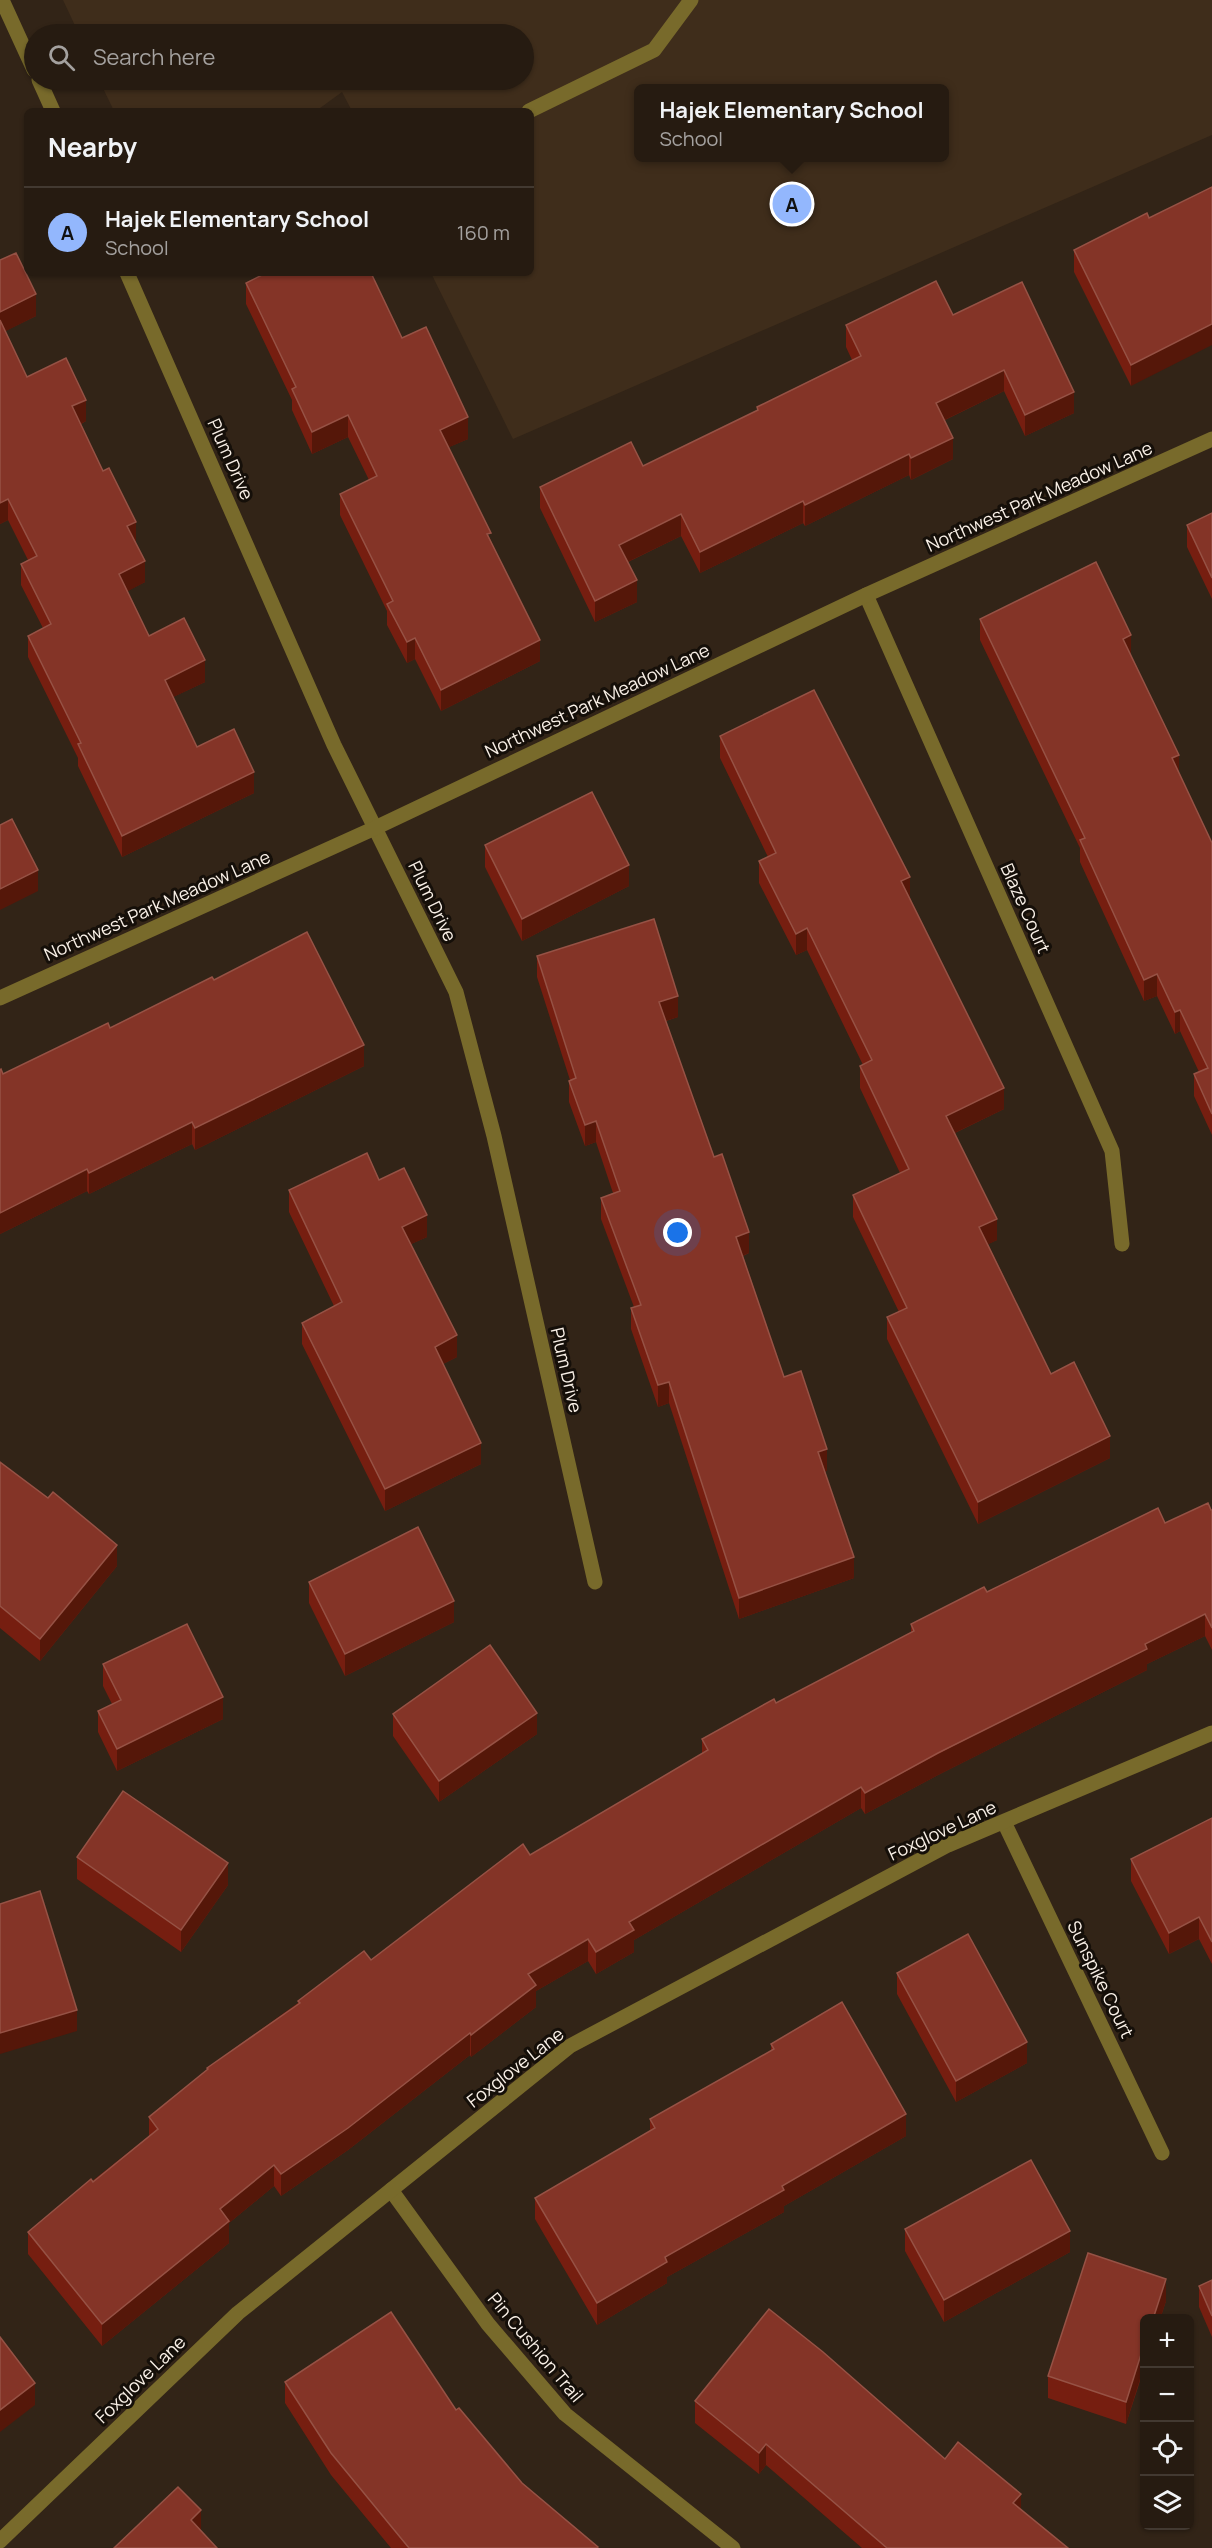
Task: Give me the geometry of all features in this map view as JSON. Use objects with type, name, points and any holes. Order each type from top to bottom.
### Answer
[{"type":"street","points":[[2,0],[24,48]]},
{"type":"street","points":[[534,109],[654,50],[691,0]]},
{"type":"street","points":[[44,90],[52,108]]},
{"type":"street","name":"Plum Drive","points":[[128,276],[334,745],[456,992],[494,1136],[595,1582]]},
{"type":"street","name":"Northwest Park Meadow Lane","points":[[0,998],[375,828],[866,595],[1212,439]]},
{"type":"street","name":"Blaze Court","points":[[866,595],[1112,1151],[1122,1244]]},
{"type":"street","name":"Foxglove Lane","points":[[0,2541],[238,2313],[570,2046],[948,1845],[1212,1733]]},
{"type":"street","name":"Sunspike Court","points":[[1004,1822],[1162,2153]]},
{"type":"street","name":"Pin Cushion Trail","points":[[391,2190],[488,2324],[565,2414],[733,2548]]},
{"type":"shaded area","points":[[63,0],[1212,0],[1212,135],[513,439],[432,276],[534,276],[534,108],[350,108],[342,92],[320,108],[113,108],[104,90],[534,90],[534,24],[74,24]]},
{"type":"building","points":[[1212,187],[1212,324],[1131,365],[1074,250],[1147,213],[1149,218]]},
{"type":"building","points":[[16,253],[24,269],[24,276],[27,276],[36,294],[0,312],[0,260]]},
{"type":"building","points":[[260,276],[372,276],[402,338],[426,327],[468,417],[440,430],[491,533],[487,534],[540,640],[441,690],[415,638],[407,642],[387,604],[393,601],[340,494],[377,476],[348,415],[312,432],[292,389],[296,387],[246,283]]},
{"type":"building","points":[[936,281],[953,315],[1022,282],[1074,392],[1025,415],[1004,370],[936,403],[953,438],[911,458],[909,454],[805,505],[803,501],[700,552],[681,514],[619,545],[637,580],[595,601],[540,487],[631,442],[643,466],[758,410],[757,407],[861,356],[846,325]]},
{"type":"building","points":[[0,320],[27,377],[66,358],[86,400],[72,406],[103,471],[109,468],[136,522],[127,526],[145,561],[119,574],[149,636],[184,618],[205,660],[165,680],[197,747],[234,729],[254,772],[122,836],[78,744],[81,743],[28,636],[51,624],[21,564],[37,556],[8,499],[0,503]]},
{"type":"building","points":[[1212,513],[1212,578],[1187,525]]},
{"type":"building","points":[[1096,562],[1131,635],[1123,639],[1179,755],[1172,758],[1212,843],[1212,1114],[1194,1074],[1208,1068],[1180,1010],[1175,1012],[1157,974],[1144,980],[1080,840],[1085,838],[980,619]]},
{"type":"building","points":[[814,690],[910,877],[901,881],[1004,1088],[946,1116],[997,1219],[979,1227],[1051,1374],[1074,1362],[1110,1436],[978,1502],[887,1317],[907,1308],[853,1195],[909,1169],[860,1066],[872,1060],[807,928],[796,934],[759,861],[776,853],[720,736]]},
{"type":"building","points":[[592,792],[629,865],[522,919],[485,845]]},
{"type":"building","points":[[12,819],[38,870],[0,889],[0,825]]},
{"type":"building","points":[[654,919],[678,996],[659,1002],[714,1157],[722,1154],[749,1232],[736,1237],[784,1377],[801,1371],[827,1449],[818,1452],[854,1557],[739,1598],[669,1382],[658,1385],[631,1308],[641,1305],[601,1198],[620,1191],[596,1121],[585,1125],[569,1081],[576,1078],[537,956]]},
{"type":"building","points":[[307,932],[364,1045],[195,1128],[192,1122],[89,1173],[87,1169],[0,1213],[1,1069],[3,1074],[108,1023],[110,1028],[212,977],[214,980]]},
{"type":"building","points":[[367,1153],[379,1180],[404,1168],[427,1215],[402,1227],[457,1335],[435,1347],[481,1443],[385,1489],[302,1323],[342,1302],[289,1190]]},
{"type":"building","points":[[0,1462],[48,1498],[53,1492],[117,1545],[40,1639],[0,1606]]},
{"type":"building","points":[[1208,1503],[1212,1510],[1212,1628],[1205,1614],[1145,1644],[1147,1649],[938,1753],[865,1793],[861,1787],[629,1922],[634,1930],[596,1952],[588,1939],[528,1974],[536,1985],[471,2035],[470,2033],[348,2128],[281,2174],[274,2165],[220,2209],[229,2221],[102,2324],[28,2232],[91,2179],[93,2182],[158,2129],[149,2117],[207,2068],[300,2003],[298,2001],[364,1951],[371,1960],[523,1844],[530,1855],[708,1750],[702,1739],[774,1699],[776,1703],[914,1631],[911,1624],[984,1587],[987,1592],[1158,1508],[1165,1523]]},
{"type":"building","points":[[418,1527],[454,1601],[345,1654],[309,1582]]},
{"type":"building","points":[[187,1624],[223,1697],[117,1749],[98,1711],[121,1700],[103,1664]]},
{"type":"building","points":[[490,1645],[537,1713],[439,1781],[393,1714]]},
{"type":"building","points":[[123,1791],[228,1863],[181,1930],[77,1857]]},
{"type":"building","points":[[1212,1818],[1212,1942],[1199,1917],[1169,1933],[1131,1859]]},
{"type":"building","points":[[40,1891],[77,2010],[0,2033],[0,1904]]},
{"type":"building","points":[[968,1934],[1027,2042],[956,2081],[897,1973]]},
{"type":"building","points":[[842,2002],[906,2114],[782,2186],[784,2190],[665,2257],[667,2262],[597,2303],[535,2198],[655,2128],[650,2119],[774,2049],[771,2044]]},
{"type":"building","points":[[1031,2160],[1070,2231],[944,2300],[905,2229]]},
{"type":"building","points":[[1088,2253],[1166,2279],[1155,2314],[1140,2314],[1140,2358],[1126,2402],[1048,2376]]},
{"type":"building","points":[[1212,2280],[1212,2316],[1199,2286]]},
{"type":"building","points":[[769,2309],[823,2352],[945,2459],[958,2442],[1021,2494],[1013,2503],[1068,2548],[887,2548],[766,2444],[759,2453],[695,2401]]},
{"type":"building","points":[[391,2312],[456,2410],[459,2408],[522,2483],[597,2548],[409,2548],[331,2453],[285,2382]]},
{"type":"building","points":[[0,2337],[35,2383],[0,2410]]},
{"type":"building","points":[[178,2487],[201,2510],[191,2520],[217,2548],[114,2548]]},
{"type":"place","name":"Hajek Elementary School","points":[[792,204]]}]
